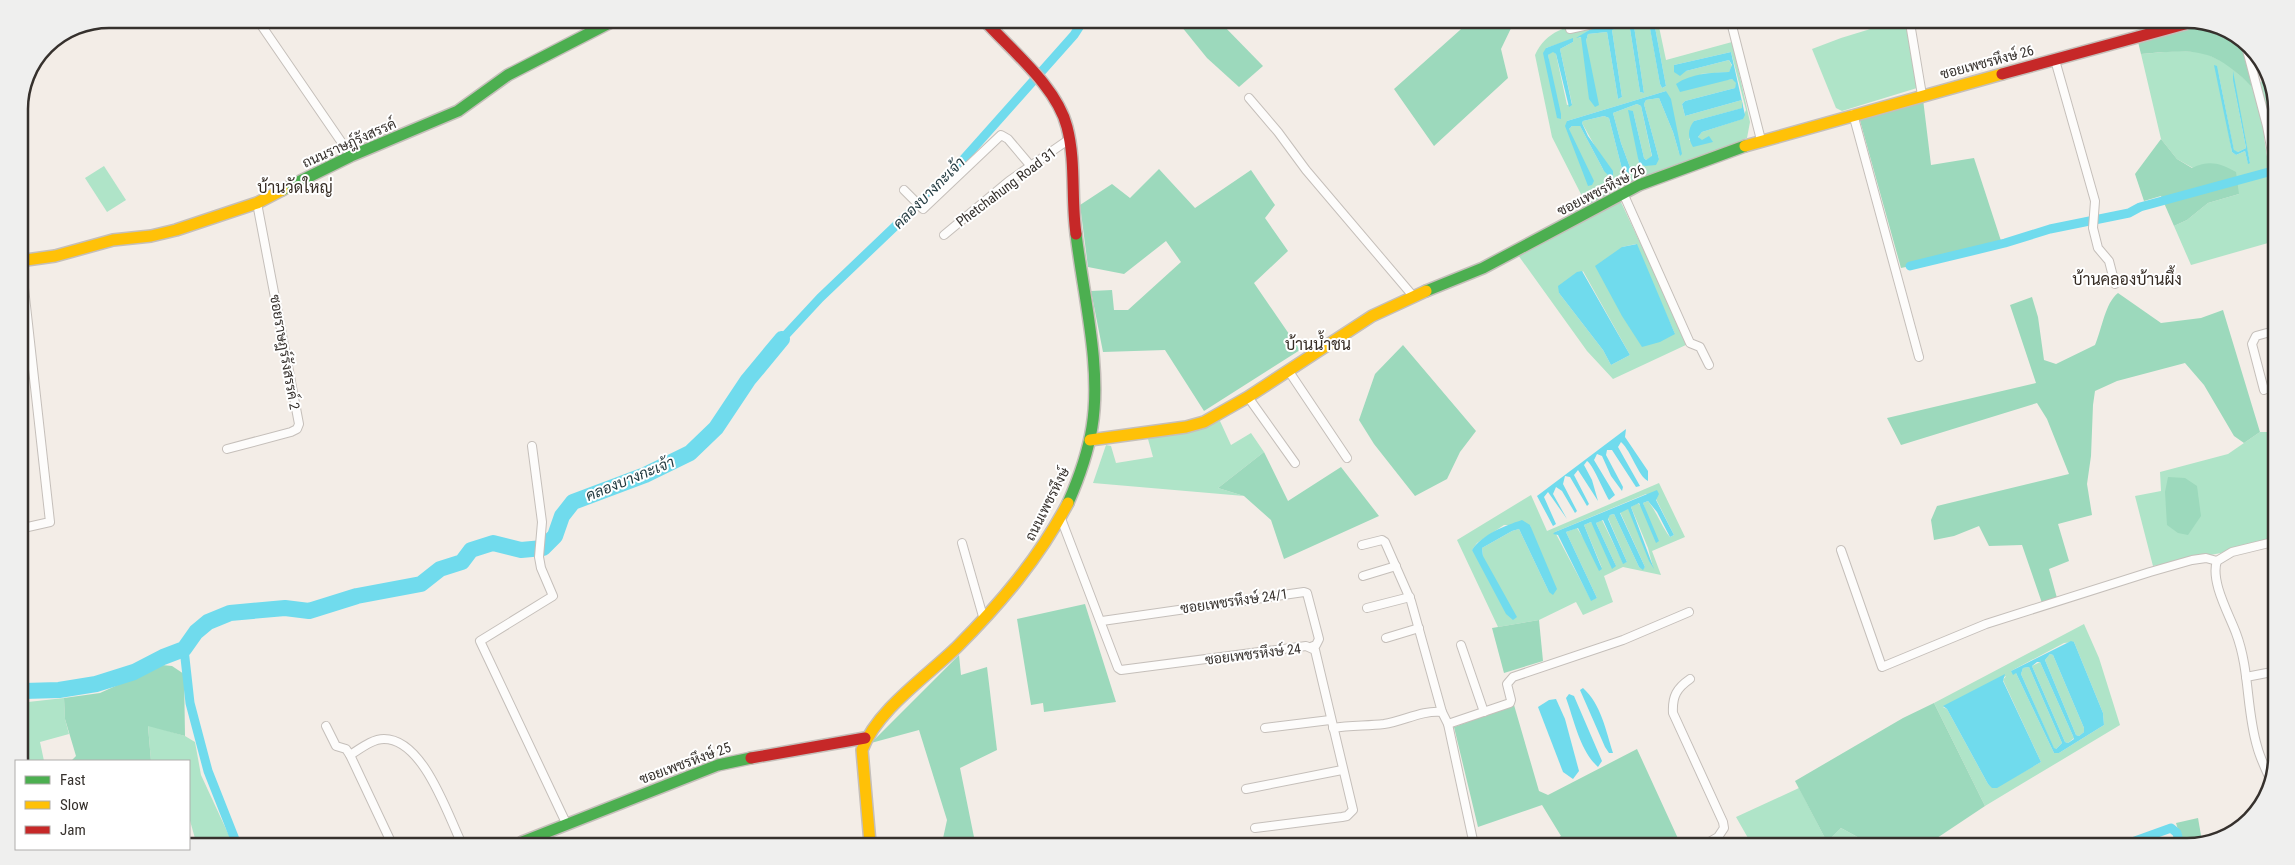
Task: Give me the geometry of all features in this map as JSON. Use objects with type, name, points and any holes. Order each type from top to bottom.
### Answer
[{"type":"street","points":[[263,28],[351,156]]},
{"type":"street","name":"ถนนราษฎ์รังสรรค์","points":[[28,260],[55,256],[113,240],[168,232],[257,203],[351,156],[453,113],[508,75],[599,28]]},
{"type":"street","name":"ถนนเพชรหึงษ์","points":[[865,738],[886,714],[984,620],[1012,588],[1036,555],[1060,516],[1077,480],[1090,440],[1095,401],[1094,366],[1073,214],[1068,140],[1063,115],[1050,94],[991,28]]},
{"type":"street","points":[[1733,28],[1761,140]]},
{"type":"street","points":[[1911,28],[1922,96]]},
{"type":"street","name":"ซอยเพชรหึงษ์ 26","points":[[1090,440],[1186,427],[1204,422],[1248,397],[1372,316],[1413,296],[1483,268],[1638,185],[1761,140],[2171,28]]},
{"type":"street","points":[[2249,56],[2267,126]]},
{"type":"street","points":[[2055,60],[2095,201],[2093,221],[2098,248],[2109,261],[2116,284]]},
{"type":"street","points":[[1249,98],[1278,132],[1306,170],[1413,296]]},
{"type":"street","points":[[1853,114],[1919,356]]},
{"type":"street","points":[[904,190],[923,209],[1001,135],[1008,139],[1030,165]]},
{"type":"street","name":"Phetchahung Road 31","points":[[944,235],[1030,165],[1068,140]]},
{"type":"street","points":[[1623,193],[1690,343],[1700,348],[1709,365]]},
{"type":"street","name":"ซอยราษฎร์รังสรรค์ 2","points":[[227,449],[291,432],[297,429],[299,424],[257,203]]},
{"type":"street","points":[[28,331],[50,522],[28,528]]},
{"type":"street","points":[[2264,390],[2252,344],[2256,336],[2267,333]]},
{"type":"street","points":[[1288,370],[1348,458]]},
{"type":"street","points":[[1248,397],[1295,463]]},
{"type":"street","points":[[532,446],[542,522],[541,568],[553,596],[480,641],[567,825]]},
{"type":"street","name":"ซอยเพชรหึงษ์ 24","points":[[1060,516],[1077,556],[1088,592],[1102,620],[1118,668],[1124,670],[1306,646],[1315,650],[1331,724],[1353,810],[1347,816],[1255,828]]},
{"type":"street","points":[[1362,545],[1382,540],[1410,597],[1442,712],[1448,724],[1472,838]]},
{"type":"street","points":[[2266,769],[2257,746],[2246,677],[2236,632],[2216,579],[2214,568],[2217,561],[2232,552],[2268,543]]},
{"type":"street","points":[[962,544],[984,620]]},
{"type":"street","points":[[1841,550],[1882,667],[1986,624],[2150,572],[2192,560],[2206,558],[2217,561]]},
{"type":"street","points":[[1363,576],[1396,566]]},
{"type":"street","name":"ซอยเพชรหึงษ์ 24/1","points":[[1102,620],[1304,592],[1307,593],[1319,639],[1311,648]]},
{"type":"street","points":[[1367,608],[1410,597]]},
{"type":"street","points":[[1448,724],[1510,703],[1507,684],[1513,677],[1623,640],[1689,612]]},
{"type":"street","points":[[1386,638],[1419,628]]},
{"type":"street","points":[[1461,645],[1484,712]]},
{"type":"street","points":[[2246,677],[2268,673]]},
{"type":"street","points":[[1690,679],[1677,690],[1673,698],[1673,713],[1724,828],[1716,838]]},
{"type":"street","points":[[1265,728],[1331,724],[1382,724],[1431,711],[1442,712]]},
{"type":"street","points":[[326,726],[336,746],[346,749],[350,754],[389,838]]},
{"type":"street","points":[[865,738],[862,750],[870,838]]},
{"type":"street","name":"ซอยเพชรหึงษ์ 25","points":[[533,838],[718,765],[799,748],[865,738]]},
{"type":"street","points":[[350,754],[373,742],[384,739],[396,741],[411,751],[428,774],[458,838]]},
{"type":"street","points":[[1246,789],[1342,770]]},
{"type":"green space","points":[[1183,28],[1226,28],[1263,66],[1239,87],[1207,58]]},
{"type":"green space","points":[[1462,28],[1511,28],[1501,49],[1508,78],[1434,146],[1394,89]]},
{"type":"green space","points":[[1565,28],[1596,28],[1578,38],[1581,37],[1586,41],[1588,34],[1607,32],[1618,99],[1622,97],[1612,30],[1619,28],[1630,29],[1640,92],[1644,93],[1634,28],[1650,28],[1662,88],[1666,86],[1655,28],[1659,28],[1666,60],[1732,42],[1750,122],[1747,138],[1587,206],[1552,137],[1535,55],[1545,40]],"holes":[[[1573,39],[1573,42],[1560,49],[1572,104],[1567,105],[1556,54],[1553,51],[1548,55],[1550,69],[1546,48]],[[1731,52],[1746,110],[1742,119],[1702,132],[1698,137],[1701,141],[1689,140],[1694,121],[1743,108],[1742,100],[1685,116],[1682,104],[1685,101],[1735,88],[1737,82],[1732,79],[1720,81],[1700,74],[1729,72],[1732,66],[1729,60],[1686,71],[1674,65]],[[1666,91],[1680,156],[1673,132],[1659,98],[1646,100],[1644,104],[1659,159],[1639,163],[1633,111],[1644,158],[1646,160],[1652,157],[1641,106],[1637,104],[1613,113],[1631,170],[1622,169],[1609,118],[1604,116],[1583,121],[1582,123],[1597,150],[1604,171],[1580,126],[1572,126],[1569,129],[1567,121]]]},
{"type":"green space","points":[[1874,28],[1907,28],[1917,88],[1842,111],[1836,108],[1812,49]]},
{"type":"green space","points":[[2192,28],[2213,32],[2236,44],[2243,50],[2252,87],[2225,64],[2213,57],[2189,52],[2141,54],[2138,42]]},
{"type":"green space","points":[[2177,51],[2202,52],[2226,63],[2252,86],[2252,84],[2263,81],[2267,103],[2267,135],[2264,137],[2267,157],[2267,243],[2191,265],[2174,226],[2187,220],[2208,203],[2239,194],[2177,159],[2161,139],[2141,54]],"holes":[[[2217,66],[2234,151],[2238,152],[2246,148],[2233,80],[2250,163],[2248,163],[2245,151],[2236,155],[2232,152]]]},
{"type":"green space","points":[[1923,99],[1931,165],[1974,158],[2003,247],[1901,268],[1859,117]]},
{"type":"green space","points":[[2161,139],[2177,159],[2192,168],[2209,163],[2224,166],[2236,172],[2239,194],[2208,203],[2187,220],[2174,226],[2161,196],[2144,201],[2135,174]]},
{"type":"green space","points":[[104,166],[126,200],[107,212],[85,178]]},
{"type":"green space","points":[[1159,169],[1195,208],[1251,170],[1275,205],[1265,218],[1288,251],[1254,283],[1300,350],[1204,411],[1165,350],[1103,352],[1091,291],[1112,290],[1114,310],[1128,310],[1181,262],[1166,241],[1124,274],[1088,267],[1080,205],[1112,184],[1130,198]]},
{"type":"green space","points":[[1619,198],[1688,344],[1613,379],[1587,351],[1518,255]],"holes":[[[1636,244],[1640,256],[1675,334],[1622,247]],[[1583,271],[1630,355],[1611,365],[1603,350],[1559,293]]]},
{"type":"green space","points":[[2118,293],[2161,323],[2201,318],[2223,310],[2260,432],[2244,443],[2234,436],[2204,385],[2185,363],[2117,381],[2095,391],[2091,456],[2087,484],[2092,515],[2058,524],[2069,561],[2049,569],[2057,598],[2042,603],[2022,545],[1989,546],[1979,526],[1954,536],[1934,540],[1931,520],[1937,506],[2069,474],[2047,419],[2037,403],[1901,445],[1887,418],[2036,383],[2010,305],[2032,297],[2038,317],[2044,360],[2056,364],[2095,345],[2110,303]]},
{"type":"green space","points":[[1403,345],[1476,431],[1460,452],[1447,479],[1415,496],[1374,444],[1359,420],[1375,374]]},
{"type":"green space","points":[[1220,421],[1231,445],[1251,433],[1264,452],[1218,488],[1244,496],[1093,483],[1106,445],[1111,446],[1116,463],[1153,457],[1148,439]]},
{"type":"green space","points":[[2260,432],[2268,432],[2268,540],[2221,553],[2153,566],[2135,496],[2161,491],[2160,472],[2228,454]]},
{"type":"green space","points":[[1264,452],[1288,501],[1341,467],[1379,516],[1284,559],[1271,520],[1244,496],[1218,488]]},
{"type":"green space","points":[[2168,477],[2185,478],[2197,486],[2201,516],[2188,535],[2178,533],[2167,525],[2165,492]]},
{"type":"green space","points":[[1659,483],[1685,537],[1652,551],[1661,575],[1623,567],[1604,576],[1613,602],[1583,615],[1576,602],[1539,620],[1498,627],[1457,540],[1531,495],[1547,531]],"holes":[[[1646,494],[1656,499],[1674,535],[1670,537],[1648,501],[1643,503],[1646,512],[1638,503],[1631,507],[1648,548],[1653,567],[1628,508],[1620,512],[1645,567],[1643,569],[1639,567],[1614,514],[1608,518],[1627,562],[1623,563],[1602,520],[1596,523],[1616,566],[1591,522],[1584,525],[1602,568],[1577,528],[1566,532],[1597,598],[1591,600],[1555,532]],[[1504,525],[1530,525],[1549,592],[1519,529],[1482,548],[1483,556],[1472,550],[1477,543]]]},
{"type":"green space","points":[[1085,604],[1116,702],[1044,712],[1043,703],[1031,705],[1017,619]]},
{"type":"green space","points":[[1539,620],[1543,661],[1504,673],[1492,628]]},
{"type":"green space","points":[[2084,624],[2099,658],[2120,725],[1985,806],[1934,703]],"holes":[[[2074,642],[2103,713],[2104,725],[2059,753],[2054,753],[2016,673],[2011,671],[2064,643]],[[2006,676],[2003,680],[2041,762],[1997,787],[1992,787],[1988,784],[1947,709],[1943,707]]]},
{"type":"green space","points":[[2050,654],[2053,655],[2084,728],[2084,732],[2079,736],[2076,735],[2045,660]]},
{"type":"green space","points":[[959,655],[961,675],[987,667],[997,750],[960,768],[974,838],[943,838],[947,820],[919,730],[871,743]]},
{"type":"green space","points":[[2040,662],[2074,738],[2068,743],[2065,742],[2032,666]]},
{"type":"green space","points":[[162,665],[172,666],[184,674],[185,736],[148,726],[151,760],[72,760],[76,756],[65,719],[64,698],[100,693]]},
{"type":"green space","points":[[2029,667],[2062,743],[2056,749],[2054,749],[2021,674],[2023,668]]},
{"type":"green space","points":[[64,698],[65,719],[69,734],[40,742],[44,760],[28,760],[28,702]]},
{"type":"green space","points":[[1934,703],[1985,806],[1937,838],[1859,838],[1841,828],[1831,838],[1825,838],[1795,781],[1903,718]]},
{"type":"green space","points":[[1514,705],[1539,791],[1548,795],[1637,749],[1678,838],[1558,838],[1561,836],[1542,805],[1478,827],[1454,727]]},
{"type":"green space","points":[[148,725],[185,736],[195,742],[201,775],[230,838],[195,838],[190,821],[190,760],[151,760]]},
{"type":"green space","points":[[1799,788],[1825,838],[1748,838],[1736,817]]},
{"type":"green space","points":[[2198,818],[2201,836],[2181,838],[2176,823]]},
{"type":"green space","points":[[1841,828],[1859,838],[1831,838]]},
{"type":"water","points":[[1619,28],[1612,30],[1622,97],[1618,99],[1607,32],[1588,34],[1586,41],[1599,105],[1595,107],[1589,99],[1581,37],[1576,38],[1591,29]]},
{"type":"water","points":[[1629,28],[1634,28],[1644,93],[1640,92]]},
{"type":"water","points":[[1650,28],[1655,28],[1666,86],[1662,88]]},
{"type":"water","points":[[1573,38],[1573,42],[1560,49],[1572,105],[1569,107],[1556,54],[1553,52],[1548,55],[1561,119],[1557,118],[1543,53],[1546,48]]},
{"type":"water","points":[[1731,52],[1742,100],[1685,116],[1682,104],[1685,101],[1735,88],[1736,83],[1732,79],[1680,92],[1676,84],[1682,80],[1701,74],[1729,72],[1732,65],[1729,60],[1686,71],[1680,76],[1674,72],[1674,65]]},
{"type":"water","points":[[2214,65],[2217,66],[2234,150],[2238,152],[2246,148],[2233,71],[2250,163],[2248,164],[2245,151],[2236,155],[2232,152]]},
{"type":"water","points":[[1666,91],[1671,99],[1682,154],[1680,156],[1673,132],[1659,98],[1646,100],[1644,104],[1659,159],[1656,165],[1645,166],[1639,163],[1628,110],[1633,111],[1646,160],[1652,156],[1641,106],[1637,104],[1613,113],[1631,170],[1628,173],[1622,169],[1609,118],[1604,116],[1583,121],[1582,123],[1588,136],[1613,171],[1613,176],[1609,176],[1604,171],[1580,126],[1572,126],[1569,129],[1594,181],[1592,185],[1588,186],[1565,126],[1567,121]]},
{"type":"water","points":[[1742,101],[1745,115],[1743,119],[1702,132],[1698,137],[1702,140],[1709,136],[1713,142],[1693,147],[1689,134],[1694,121],[1742,108]]},
{"type":"water","points":[[1637,244],[1675,334],[1660,342],[1642,347],[1622,316],[1595,266],[1622,247]]},
{"type":"water","points":[[1582,271],[1630,355],[1611,365],[1603,350],[1559,293],[1558,286],[1577,272]]},
{"type":"water","points":[[1626,429],[1625,437],[1648,471],[1648,481],[1641,474],[1621,442],[1618,447],[1640,486],[1636,487],[1612,450],[1607,450],[1606,455],[1623,487],[1622,491],[1611,476],[1602,456],[1597,454],[1594,460],[1615,495],[1609,500],[1595,472],[1587,461],[1584,465],[1592,480],[1598,501],[1578,470],[1574,475],[1589,504],[1587,506],[1570,477],[1565,476],[1563,484],[1577,511],[1575,513],[1562,491],[1556,487],[1553,494],[1567,519],[1548,492],[1544,497],[1556,524],[1553,526],[1537,496]]},
{"type":"water","points":[[1657,490],[1659,494],[1656,500],[1674,535],[1670,537],[1657,512],[1648,501],[1643,503],[1659,541],[1656,543],[1639,503],[1631,507],[1654,569],[1628,509],[1620,513],[1645,567],[1643,570],[1639,567],[1614,514],[1610,515],[1608,519],[1627,562],[1623,564],[1603,520],[1596,523],[1616,566],[1612,569],[1591,522],[1584,525],[1602,569],[1599,571],[1578,528],[1566,532],[1597,598],[1591,601],[1558,535],[1553,534]]},
{"type":"water","points":[[1522,520],[1530,525],[1557,589],[1553,595],[1549,592],[1519,529],[1482,548],[1483,556],[1517,617],[1513,620],[1506,614],[1472,550],[1488,535]]},
{"type":"water","points":[[2071,641],[2074,642],[2103,713],[2104,725],[2059,753],[2054,753],[2016,673],[2013,675],[2011,671]],"holes":[[[2050,654],[2053,655],[2084,728],[2084,732],[2079,736],[2076,735],[2045,660]],[[2040,662],[2073,736],[2074,739],[2068,743],[2065,742],[2032,666]],[[2029,667],[2062,743],[2056,749],[2021,674],[2023,668]]]},
{"type":"water","points":[[2005,674],[2003,681],[2041,762],[1997,788],[1992,788],[1947,709],[1943,706]]},
{"type":"water","points":[[1583,688],[1599,710],[1613,753],[1609,753],[1605,747],[1580,690]]},
{"type":"water","points":[[1569,694],[1574,696],[1602,761],[1598,767],[1587,753],[1578,735],[1566,698]]},
{"type":"water","points":[[1556,699],[1565,719],[1579,771],[1573,779],[1563,772],[1538,707],[1549,700]]},
{"type":"waterway","name":"คลองบางกะเจ้า","points":[[782,339],[820,298],[953,171],[1078,28]]},
{"type":"waterway","points":[[1910,266],[2005,243],[2050,229],[2129,213],[2140,207],[2267,172]]},
{"type":"waterway","name":"คลองบางกะเจ้า","points":[[28,691],[59,690],[96,684],[134,672],[163,657],[184,649],[196,632],[208,622],[230,613],[285,608],[309,611],[357,596],[421,584],[440,569],[462,562],[471,550],[493,543],[521,550],[543,548],[555,536],[562,516],[573,502],[645,475],[690,453],[716,428],[748,380],[782,339]]},
{"type":"waterway","points":[[184,649],[190,703],[208,771],[234,838]]},
{"type":"waterway","points":[[2143,838],[2171,828],[2177,833],[2178,838]]},
{"type":"traffic: fast","points":[[282,190],[351,156],[458,111],[508,75],[599,28]]},
{"type":"traffic: fast","points":[[1426,291],[1483,268],[1639,185],[1745,146]]},
{"type":"traffic: fast","points":[[1068,503],[1088,446],[1092,427],[1095,380],[1076,234]]},
{"type":"traffic: fast","points":[[532,838],[718,765],[751,758]]},
{"type":"traffic: slow","points":[[1745,146],[2002,74]]},
{"type":"traffic: slow","points":[[28,260],[55,256],[113,240],[151,236],[176,230],[257,203],[282,190]]},
{"type":"traffic: slow","points":[[1090,440],[1186,427],[1204,422],[1248,397],[1372,316],[1426,291]]},
{"type":"traffic: slow","points":[[870,838],[862,750],[869,735],[890,708],[957,647],[1004,597],[1045,543],[1068,503]]},
{"type":"traffic: jam","points":[[992,28],[1044,84],[1062,112],[1072,153],[1076,234]]},
{"type":"traffic: jam","points":[[2002,74],[2170,28]]},
{"type":"traffic: jam","points":[[751,758],[865,738]]},
{"type":"district","name":"บ้านวัดใหญ่","points":[[295,187]]},
{"type":"district","name":"บ้านคลองบ้านผึ้ง","points":[[2127,279]]},
{"type":"district","name":"บ้านน้ำชน","points":[[1318,344]]}]
